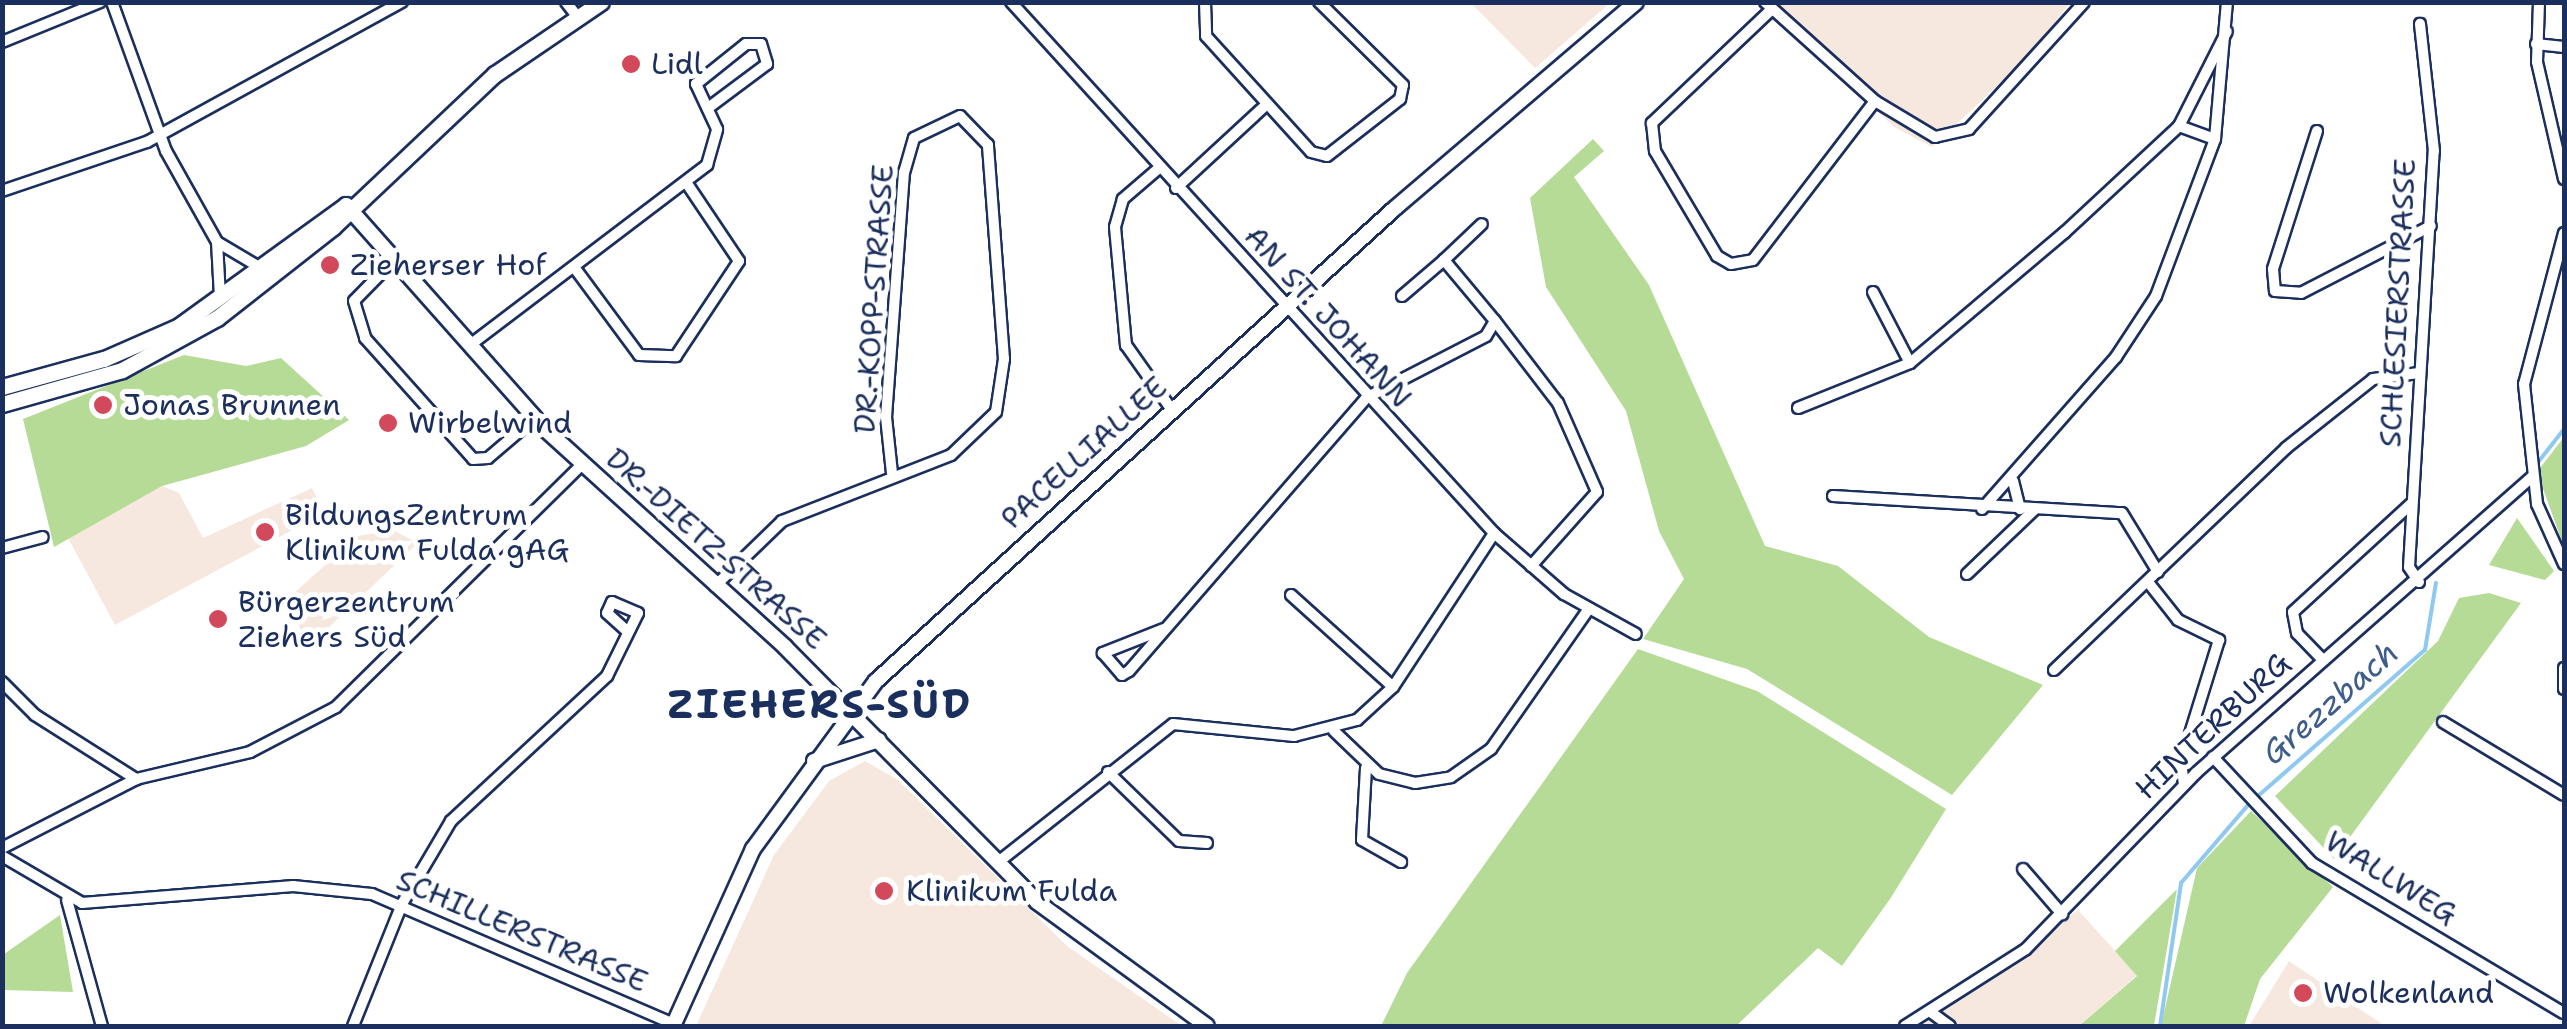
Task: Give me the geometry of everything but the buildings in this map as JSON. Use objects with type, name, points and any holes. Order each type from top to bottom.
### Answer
[{"type":"main road","points":[[2,404],[162,352],[288,265],[346,206],[571,9],[601,2]]},
{"type":"main road","name":"PACELLIALLEE","points":[[674,1025],[741,874],[850,710],[1286,306],[1636,2]]},
{"type":"main road","points":[[2,387],[126,351],[220,300],[346,206]]},
{"type":"main road","name":"DR.-DIETZ-STRASSE","points":[[346,206],[536,418],[850,710],[997,863],[1112,965],[1207,1026]]},
{"type":"main road","points":[[812,762],[880,740]]},
{"type":"street","points":[[2,42],[100,2]]},
{"type":"street","points":[[112,2],[160,136],[217,242],[220,300]]},
{"type":"street","points":[[2,191],[160,136],[402,2]]},
{"type":"street","name":"AN ST. JOHANN","points":[[1010,2],[1366,398],[1494,533],[1588,610],[1636,634]]},
{"type":"street","points":[[1205,2],[1200,26],[1312,152],[1327,156],[1400,98],[1398,74],[1320,2]]},
{"type":"street","points":[[1874,100],[1753,260],[1731,264],[1717,256],[1655,151],[1652,124],[1769,6],[1874,100],[1935,138],[1968,129],[2084,2]]},
{"type":"street","points":[[1982,509],[2013,481],[2156,296],[2215,139],[2227,2]]},
{"type":"street","points":[[2539,2],[2536,44],[2564,179]]},
{"type":"street","name":"SCHLESIERSTRASSE","points":[[2419,582],[2409,568],[2434,151],[2420,24]]},
{"type":"street","points":[[1798,408],[1910,363],[2179,126],[2226,31]]},
{"type":"street","points":[[470,345],[686,182],[715,150],[700,78],[750,42],[761,44],[768,64],[708,108]]},
{"type":"street","points":[[2536,44],[2564,48]]},
{"type":"street","points":[[1176,188],[1267,104]]},
{"type":"street","name":"DR.-KOPP-STRASSE","points":[[716,586],[782,521],[971,443],[1002,392],[988,145],[960,116],[930,122],[914,138],[904,172],[886,417],[892,473]]},
{"type":"street","points":[[2179,126],[2215,139]]},
{"type":"street","points":[[2317,131],[2273,269],[2274,292],[2302,293],[2430,226]]},
{"type":"street","points":[[1159,168],[1123,199],[1115,228],[1126,344],[1172,410]]},
{"type":"street","points":[[574,266],[639,354],[656,362],[676,356],[739,261],[686,182]]},
{"type":"street","points":[[1402,296],[1482,224]]},
{"type":"street","points":[[2564,234],[2524,384],[2532,477],[2564,564]]},
{"type":"street","points":[[217,242],[262,268]]},
{"type":"street","points":[[394,260],[354,301],[365,338],[473,458],[488,458],[536,418]]},
{"type":"street","points":[[1444,260],[1558,403],[1598,492],[1530,566]]},
{"type":"street","points":[[1873,292],[1910,363]]},
{"type":"street","points":[[1164,629],[1122,642],[1102,654],[1122,675],[1164,629],[1366,398],[1486,336],[1496,321]]},
{"type":"street","points":[[2054,670],[2373,379],[2419,373]]},
{"type":"street","points":[[2,848],[136,779],[250,752],[336,707],[582,464]]},
{"type":"street","name":"HINTERBURG","points":[[1905,1026],[1932,1013],[2062,914],[2213,757],[2322,659],[2419,582],[2532,477]]},
{"type":"street","points":[[2013,481],[2020,510]]},
{"type":"street","points":[[1833,496],[1982,509],[2122,513],[2158,572]]},
{"type":"street","points":[[2322,659],[2297,633],[2293,612],[2412,503]]},
{"type":"street","points":[[1967,574],[2036,508]]},
{"type":"street","points":[[997,863],[1173,724],[1334,731],[1393,688],[1494,533]]},
{"type":"street","points":[[2,548],[43,537]]},
{"type":"street","points":[[2148,582],[2178,620],[2220,640],[2181,764],[2184,785]]},
{"type":"street","points":[[1291,595],[1393,688]]},
{"type":"street","points":[[1334,731],[1366,768],[1424,784],[1470,767],[1588,610]]},
{"type":"street","points":[[352,1026],[402,904],[452,821],[591,698],[628,632]]},
{"type":"street","points":[[2564,668],[2564,689]]},
{"type":"street","points":[[2,682],[35,714],[136,779]]},
{"type":"street","points":[[2444,722],[2564,795]]},
{"type":"street","name":"WALLWEG","points":[[2213,757],[2312,863],[2564,1013]]},
{"type":"street","points":[[1366,768],[1362,840],[1402,862]]},
{"type":"street","points":[[1108,772],[1179,841],[1208,843]]},
{"type":"street","name":"SCHILLERSTRASSE","points":[[2,856],[67,900],[127,905],[293,886],[402,904],[674,1025]]},
{"type":"street","points":[[2023,869],[2062,914]]},
{"type":"street","points":[[67,900],[102,1026]]},
{"type":"street","points":[[1932,1013],[1950,1026]]},
{"type":"shaded area","points":[[1471,3],[1610,3],[1535,68]]},
{"type":"shaded area","points":[[1764,3],[2070,3],[2028,57],[1932,147],[1894,127]]},
{"type":"shaded area","points":[[162,486],[179,493],[203,538],[312,488],[324,513],[115,625],[68,538]]},
{"type":"shaded area","points":[[393,530],[418,543],[309,646],[286,600],[358,536]]},
{"type":"shaded area","name":"Klinikum Fulda","points":[[865,761],[898,780],[1067,946],[1182,1026],[696,1026],[774,855],[829,781]]},
{"type":"shaded area","points":[[2078,910],[2137,975],[2079,1026],[1921,1026]]},
{"type":"shaded area","name":"Wolkenland","points":[[2289,961],[2382,1024],[2386,1026],[2249,1026]]},
{"type":"green space","points":[[1593,139],[1604,151],[1574,177],[1649,285],[1765,546],[1838,566],[1929,637],[2043,685],[1952,795],[1747,669],[1643,639],[1684,579],[1659,531],[1626,411],[1546,287],[1530,198]]},
{"type":"green space","points":[[184,355],[246,366],[281,358],[349,420],[306,446],[162,486],[54,547],[23,419]]},
{"type":"green space","points":[[2564,437],[2564,547],[2537,472]]},
{"type":"green space","points":[[2517,518],[2554,571],[2545,580],[2489,565]]},
{"type":"green space","points":[[2489,593],[2521,603],[2334,859],[2275,796],[2438,641],[2459,598]]},
{"type":"green space","points":[[1638,649],[1757,691],[1946,809],[1890,899],[1842,966],[1818,948],[1736,1026],[1381,1026],[1407,973]]},
{"type":"green space","points":[[2251,811],[2333,887],[2260,979],[2244,1026],[2161,1026],[2197,868]]},
{"type":"green space","points":[[2177,889],[2154,1026],[2079,1026],[2137,976],[2115,951]]},
{"type":"green space","points":[[60,915],[73,992],[3,990],[4,954]]},
{"type":"waterway","name":"Grezzbach","points":[[2539,461],[2564,429]]},
{"type":"waterway","name":"Grezzbach","points":[[2258,796],[2425,650],[2436,583]]},
{"type":"waterway","name":"Grezzbach","points":[[2160,1026],[2181,883],[2248,805]]},
{"type":"place","name":"Lidl","points":[[631,64]]},
{"type":"place","name":"Zieherser Hof","points":[[330,265]]},
{"type":"place","name":"Jonas Brunnen","points":[[103,405]]},
{"type":"place","name":"Wirbelwind","points":[[388,423]]},
{"type":"place","name":"BildungsZentrum Klinikum Fulda gAG","points":[[265,532]]},
{"type":"place","name":"Bürgerzentrum Ziehers Süd","points":[[218,619]]},
{"type":"place","name":"Klinikum Fulda","points":[[884,891]]},
{"type":"place","name":"Wolkenland","points":[[2303,993]]},
{"type":"district","name":"ZIEHERS-SÜD","points":[[820,704]]}]
